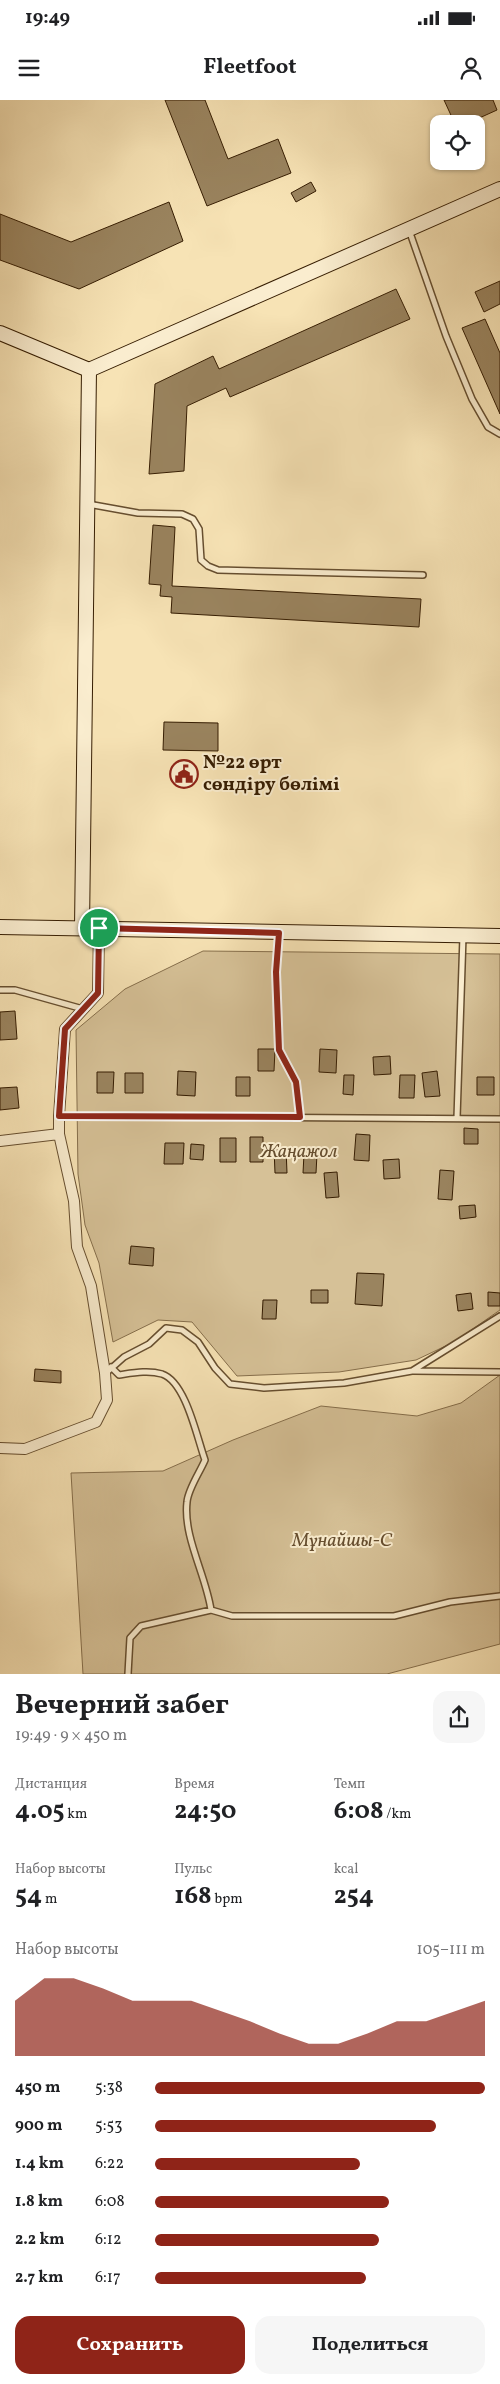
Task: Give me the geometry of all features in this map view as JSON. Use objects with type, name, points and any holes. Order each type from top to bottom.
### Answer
[{"type":"street","points":[[0,334],[89,370],[500,189]]},
{"type":"street","points":[[82,928],[89,370]]},
{"type":"street","points":[[0,927],[500,936]]},
{"type":"street","points":[[0,1448],[25,1449],[96,1422],[107,1400],[108,1370],[92,1286],[77,1247],[74,1201],[59,1134],[65,1029],[98,993],[99,928]]},
{"type":"street","points":[[0,1141],[59,1134]]},
{"type":"lane","points":[[409,229],[446,336],[472,399],[488,427],[500,434]]},
{"type":"lane","points":[[87,504],[138,513],[182,514],[193,520],[199,529],[201,560],[208,566],[218,570],[423,575]]},
{"type":"lane","points":[[279,933],[276,972],[279,1050],[296,1082],[300,1117]]},
{"type":"lane","points":[[457,1118],[463,936]]},
{"type":"lane","points":[[0,990],[15,990],[83,1009]]},
{"type":"lane","points":[[59,1116],[500,1118]]},
{"type":"lane","points":[[412,1371],[500,1316]]},
{"type":"lane","points":[[211,1610],[208,1588],[188,1530],[186,1501],[205,1460],[186,1404],[179,1389],[164,1375],[147,1372],[119,1375],[108,1370],[124,1356],[149,1344],[166,1328],[182,1330],[198,1342],[215,1368],[230,1384],[264,1388],[344,1383],[412,1371],[500,1372]]},
{"type":"lane","points":[[128,1674],[130,1638],[141,1626],[211,1610],[232,1616],[394,1616],[450,1602],[500,1596]]},
{"type":"green space","name":"Жаңажол","points":[[203,951],[500,954],[500,1310],[454,1342],[416,1360],[339,1372],[237,1376],[192,1322],[158,1320],[113,1342],[99,1263],[85,1225],[78,1174],[76,1030],[125,989]]},
{"type":"green space","name":"Мұнайшы-С","points":[[500,1375],[500,1644],[387,1674],[83,1674],[71,1473],[163,1471],[233,1440],[321,1406],[417,1416],[461,1403]]},
{"type":"building","points":[[165,100],[205,100],[228,159],[278,139],[291,173],[207,206]]},
{"type":"building","points":[[444,100],[493,100],[497,110],[485,115],[451,115]]},
{"type":"building","points":[[311,182],[316,191],[296,202],[291,193]]},
{"type":"building","points":[[169,202],[183,241],[79,289],[0,260],[0,214],[71,242]]},
{"type":"building","points":[[500,281],[500,304],[484,312],[475,292]]},
{"type":"building","points":[[396,289],[410,319],[230,397],[226,388],[187,406],[184,471],[149,474],[155,384],[213,356],[219,369]]},
{"type":"building","points":[[485,319],[500,353],[500,414],[462,328]]},
{"type":"building","points":[[153,525],[175,527],[172,586],[421,599],[419,627],[171,613],[172,597],[160,596],[161,585],[149,584]]},
{"type":"building","points":[[164,722],[218,723],[218,751],[163,750]]},
{"type":"building","points":[[15,1011],[17,1039],[0,1040],[0,1012]]},
{"type":"building","points":[[258,1049],[275,1049],[274,1071],[258,1071]]},
{"type":"building","points":[[320,1049],[337,1050],[336,1073],[319,1072]]},
{"type":"building","points":[[390,1056],[391,1074],[374,1075],[373,1057]]},
{"type":"building","points":[[178,1071],[196,1072],[195,1096],[177,1095]]},
{"type":"building","points":[[437,1071],[440,1096],[425,1097],[422,1073]]},
{"type":"building","points":[[97,1072],[114,1072],[113,1093],[97,1093]]},
{"type":"building","points":[[125,1073],[143,1073],[143,1093],[125,1093]]},
{"type":"building","points":[[344,1075],[354,1075],[353,1095],[343,1094]]},
{"type":"building","points":[[400,1075],[415,1075],[414,1098],[399,1098]]},
{"type":"building","points":[[236,1077],[250,1077],[250,1096],[236,1096]]},
{"type":"building","points":[[477,1077],[494,1077],[494,1095],[477,1095]]},
{"type":"building","points":[[17,1087],[19,1108],[0,1110],[0,1088]]},
{"type":"building","points":[[464,1128],[478,1129],[478,1144],[464,1144]]},
{"type":"building","points":[[356,1134],[370,1135],[369,1161],[354,1160]]},
{"type":"building","points":[[250,1137],[263,1137],[263,1162],[250,1162]]},
{"type":"building","points":[[220,1138],[236,1138],[236,1162],[220,1162]]},
{"type":"building","points":[[165,1143],[184,1143],[183,1164],[164,1164]]},
{"type":"building","points":[[191,1144],[204,1145],[203,1160],[190,1159]]},
{"type":"building","points":[[274,1148],[286,1148],[287,1173],[275,1173]]},
{"type":"building","points":[[304,1154],[317,1154],[316,1173],[303,1173]]},
{"type":"building","points":[[399,1159],[400,1178],[384,1179],[383,1160]]},
{"type":"building","points":[[440,1170],[454,1171],[452,1200],[438,1199]]},
{"type":"building","points":[[337,1172],[339,1197],[326,1198],[324,1173]]},
{"type":"building","points":[[475,1205],[476,1217],[460,1219],[459,1206]]},
{"type":"building","points":[[131,1246],[154,1248],[153,1266],[129,1264]]},
{"type":"building","points":[[357,1273],[384,1274],[382,1306],[355,1304]]},
{"type":"building","points":[[311,1290],[328,1290],[328,1303],[311,1303]]},
{"type":"building","points":[[488,1292],[500,1293],[500,1306],[488,1306]]},
{"type":"building","points":[[471,1293],[473,1309],[458,1311],[456,1295]]},
{"type":"building","points":[[263,1300],[277,1300],[276,1319],[262,1319]]},
{"type":"building","points":[[35,1369],[61,1371],[61,1383],[34,1381]]},
{"type":"place","name":"№22 өрт сөндіру бөлімі","points":[[184,774]]},
{"type":"route","points":[[99,928],[279,933],[276,972],[279,1050],[287,1069],[296,1082],[300,1117],[59,1116],[65,1029],[98,993],[99,928]]}]
